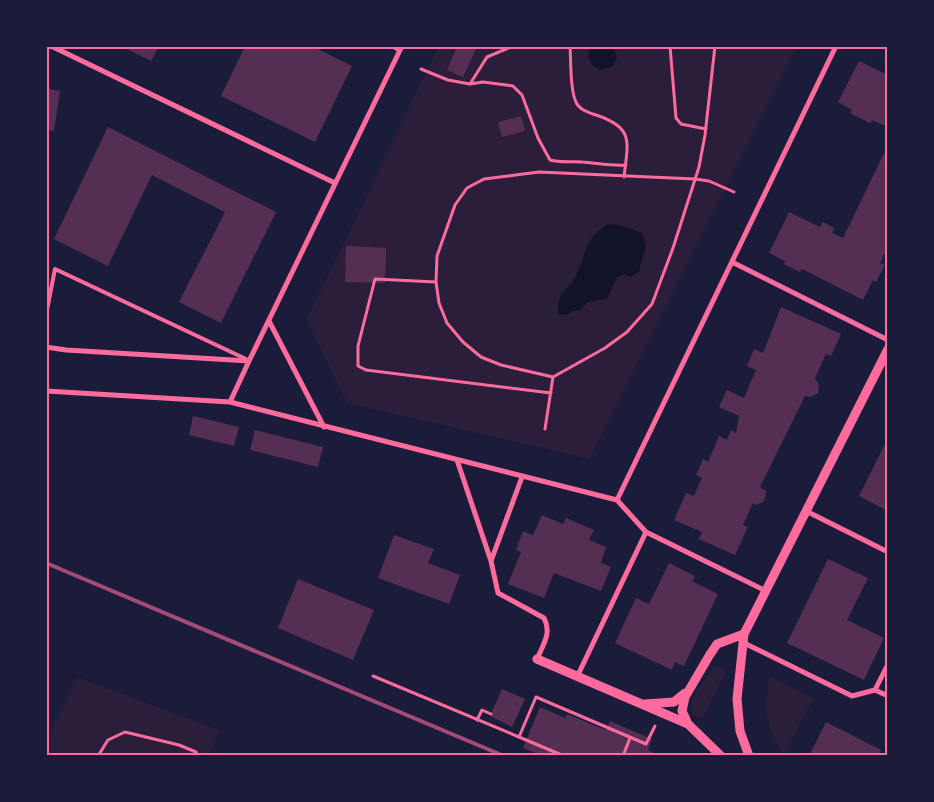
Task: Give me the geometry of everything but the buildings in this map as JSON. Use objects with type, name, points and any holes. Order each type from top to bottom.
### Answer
[{"type":"street","points":[[51,46],[335,183]]},
{"type":"street","points":[[230,402],[401,48],[393,46]]},
{"type":"street","points":[[617,500],[836,46]]},
{"type":"street","points":[[732,262],[888,340]]},
{"type":"street","points":[[269,321],[324,427]]},
{"type":"street","points":[[46,347],[66,350],[249,361]]},
{"type":"street","points":[[749,756],[740,731],[738,699],[744,639],[806,512],[884,364],[888,349]]},
{"type":"street","points":[[46,391],[230,402],[617,500],[646,532],[766,591]]},
{"type":"street","points":[[457,460],[491,561],[498,593],[544,618],[548,625],[548,635],[536,659],[688,724],[721,756]]},
{"type":"street","points":[[491,561],[522,477]]},
{"type":"street","points":[[806,512],[888,552]]},
{"type":"street","points":[[577,677],[646,532]]},
{"type":"street","points":[[888,597],[888,603]]},
{"type":"street","points":[[688,724],[682,711],[689,689],[717,644],[744,639],[852,696],[875,690],[888,696]]},
{"type":"street","points":[[875,690],[888,664]]},
{"type":"street","points":[[640,704],[674,702],[689,689]]},
{"type":"lane","points":[[46,315],[55,269],[249,361]]},
{"type":"path","points":[[470,84],[487,57],[513,46]]},
{"type":"path","points":[[570,46],[574,98],[578,107],[610,119],[624,133],[629,143],[624,177]]},
{"type":"path","points":[[670,46],[676,118],[681,124],[706,129]]},
{"type":"path","points":[[715,46],[706,129],[695,179],[673,248],[652,304],[627,332],[553,377],[501,365],[481,357],[463,342],[448,323],[439,303],[436,282],[438,256],[445,232],[455,205],[468,188],[484,179],[539,172],[695,179],[709,181],[734,192]]},
{"type":"path","points":[[422,69],[448,80],[470,84],[484,82],[513,86],[522,95],[538,138],[550,160],[561,163],[584,162],[604,166],[626,165]]},
{"type":"path","points":[[436,282],[376,279],[358,346],[358,366],[366,370],[551,393]]},
{"type":"path","points":[[545,429],[553,377]]},
{"type":"path","points":[[373,676],[564,756]]},
{"type":"path","points":[[519,737],[536,697],[646,744],[661,712]]},
{"type":"path","points":[[477,720],[482,710],[491,714]]},
{"type":"path","points":[[98,756],[108,740],[125,732],[179,745],[196,752],[197,756]]},
{"type":"path","points":[[623,756],[630,738]]},
{"type":"shaded area","points":[[439,46],[797,46],[590,459],[347,403],[307,319]]},
{"type":"shaded area","points":[[592,46],[613,46],[617,58],[613,66],[600,70],[592,65],[588,56]]},
{"type":"shaded area","points":[[608,224],[620,225],[642,233],[646,246],[639,272],[631,277],[624,274],[617,277],[607,299],[588,302],[580,310],[566,315],[558,314],[561,294],[574,279],[591,240]]},
{"type":"shaded area","points":[[715,665],[726,670],[702,719],[692,714],[691,702]]},
{"type":"shaded area","points":[[770,676],[813,699],[783,755],[773,737],[766,707]]},
{"type":"shaded area","points":[[77,677],[219,730],[209,756],[46,756],[46,741]]},
{"type":"railway","points":[[46,563],[504,756]]}]
